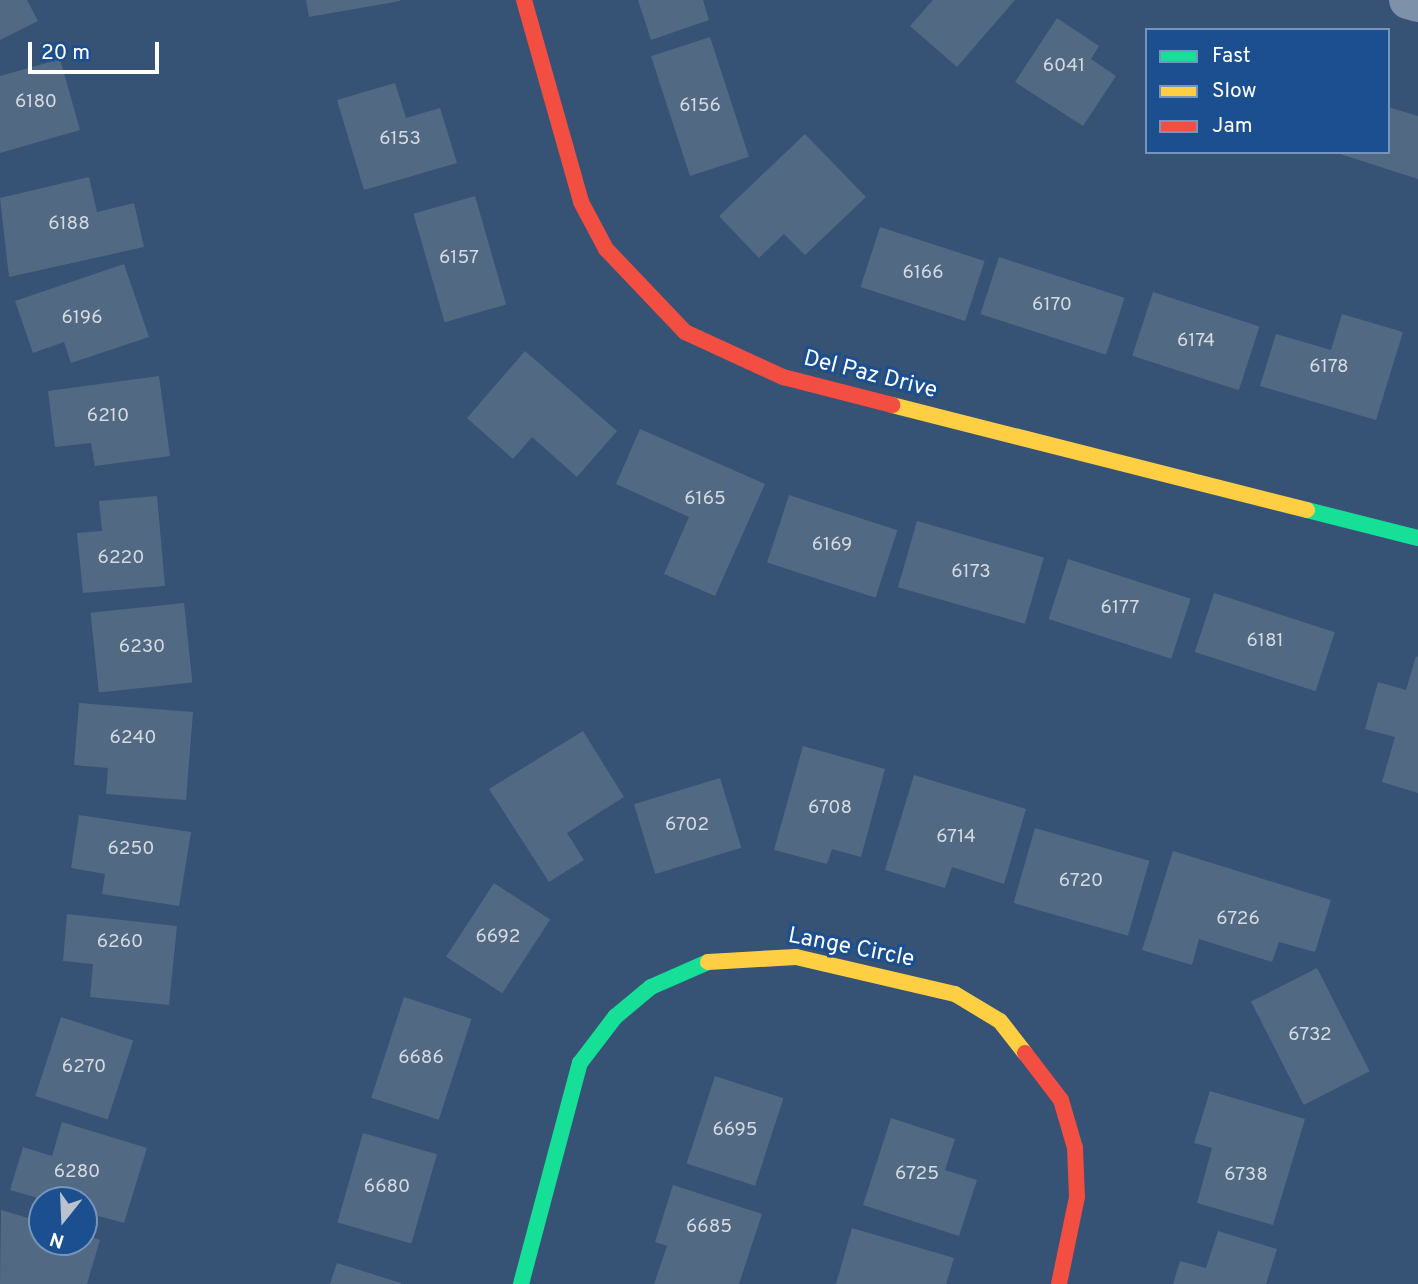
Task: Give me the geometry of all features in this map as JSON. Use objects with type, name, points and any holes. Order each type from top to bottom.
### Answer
[{"type":"street","name":"Del Paz Drive","points":[[524,0],[581,202],[606,249],[685,332],[783,377],[1418,538]]},
{"type":"street","points":[[1408,0],[1418,3]]},
{"type":"street","name":"Lange Circle","points":[[521,1284],[580,1063],[615,1017],[652,987],[699,963],[748,956],[796,957],[955,994],[1009,1030],[1061,1100],[1075,1148],[1077,1197],[1059,1284]]},
{"type":"building","points":[[0,0],[27,0],[38,21],[0,40]]},
{"type":"building","points":[[306,0],[400,0],[400,1],[309,17]]},
{"type":"building","points":[[638,0],[703,0],[709,20],[651,40]]},
{"type":"building","points":[[933,0],[1015,0],[957,67],[910,26]]},
{"type":"building","points":[[1057,18],[1099,46],[1091,59],[1116,76],[1083,126],[1015,82]]},
{"type":"building","points":[[710,37],[749,157],[690,176],[651,56]]},
{"type":"building","points":[[60,59],[80,130],[0,153],[0,76]]},
{"type":"building","points":[[395,83],[406,118],[440,108],[457,163],[364,190],[337,100]]},
{"type":"building","points":[[1390,108],[1418,116],[1418,179],[1340,154],[1390,154]]},
{"type":"building","points":[[805,134],[866,197],[805,255],[784,234],[759,258],[719,216]]},
{"type":"building","points":[[89,177],[97,212],[134,203],[144,247],[9,277],[0,198]]},
{"type":"building","points":[[475,196],[506,305],[445,322],[413,214]]},
{"type":"building","points":[[880,227],[985,261],[965,321],[861,287]]},
{"type":"building","points":[[999,257],[1125,298],[1106,355],[980,314]]},
{"type":"building","points":[[124,264],[149,337],[71,363],[64,342],[33,353],[15,301]]},
{"type":"building","points":[[1153,292],[1260,327],[1239,390],[1132,356]]},
{"type":"building","points":[[1342,314],[1403,332],[1376,420],[1260,386],[1276,334],[1331,350]]},
{"type":"building","points":[[525,351],[617,431],[577,477],[532,437],[513,459],[467,418]]},
{"type":"building","points":[[159,376],[170,456],[95,466],[91,443],[55,447],[48,391]]},
{"type":"building","points":[[640,429],[765,484],[715,596],[664,574],[689,517],[616,484]]},
{"type":"building","points":[[789,495],[897,530],[875,598],[767,563]]},
{"type":"building","points":[[157,496],[165,586],[83,593],[77,533],[102,531],[99,501]]},
{"type":"building","points":[[917,521],[1044,557],[1025,624],[898,587]]},
{"type":"building","points":[[1068,559],[1191,599],[1171,659],[1049,619]]},
{"type":"building","points":[[1214,593],[1335,632],[1316,691],[1195,652]]},
{"type":"building","points":[[184,603],[192,683],[99,692],[91,613]]},
{"type":"building","points":[[1416,656],[1418,793],[1382,782],[1395,737],[1365,729],[1378,682],[1406,690]]},
{"type":"building","points":[[79,703],[193,712],[186,800],[106,794],[108,768],[74,765]]},
{"type":"building","points":[[583,731],[624,797],[567,833],[584,860],[549,882],[489,789]]},
{"type":"building","points":[[803,746],[885,769],[861,857],[832,849],[827,864],[774,850]]},
{"type":"building","points":[[914,775],[1026,809],[1004,884],[952,867],[945,888],[885,870]]},
{"type":"building","points":[[720,778],[741,848],[655,874],[634,804]]},
{"type":"building","points":[[79,815],[191,832],[179,906],[102,894],[105,874],[71,868]]},
{"type":"building","points":[[1035,828],[1149,861],[1128,936],[1014,903]]},
{"type":"building","points":[[1173,851],[1331,900],[1315,952],[1279,942],[1272,962],[1199,939],[1192,965],[1142,950]]},
{"type":"building","points":[[494,883],[550,919],[502,993],[446,957]]},
{"type":"building","points":[[67,914],[177,926],[169,1005],[90,997],[93,964],[63,961]]},
{"type":"building","points":[[1317,968],[1370,1071],[1304,1105],[1251,1002]]},
{"type":"building","points":[[404,997],[472,1019],[439,1120],[371,1098]]},
{"type":"building","points":[[61,1017],[133,1040],[108,1119],[35,1096]]},
{"type":"building","points":[[715,1076],[783,1098],[755,1186],[687,1163]]},
{"type":"building","points":[[1210,1091],[1305,1119],[1273,1225],[1197,1203],[1212,1148],[1194,1143]]},
{"type":"building","points":[[891,1118],[955,1139],[945,1170],[977,1180],[959,1236],[863,1205]]},
{"type":"building","points":[[62,1122],[147,1148],[124,1223],[98,1216],[98,1186],[28,1186],[28,1195],[10,1190],[23,1147],[52,1156]]},
{"type":"building","points":[[363,1133],[437,1154],[411,1244],[337,1222]]},
{"type":"building","points":[[673,1185],[762,1214],[739,1284],[654,1284],[667,1246],[655,1242]]},
{"type":"building","points":[[1,1210],[28,1218],[28,1256],[95,1256],[87,1284],[0,1284]]},
{"type":"building","points":[[852,1228],[954,1258],[946,1284],[836,1284]]},
{"type":"building","points":[[1218,1231],[1277,1249],[1266,1284],[1173,1284],[1180,1261],[1206,1268]]},
{"type":"building","points":[[337,1263],[401,1283],[401,1284],[330,1284]]},
{"type":"traffic: fast","points":[[1307,510],[1418,538]]},
{"type":"traffic: fast","points":[[521,1284],[580,1063],[615,1017],[651,987],[708,962]]},
{"type":"traffic: slow","points":[[892,405],[1307,510]]},
{"type":"traffic: slow","points":[[708,962],[796,957],[955,994],[1000,1021],[1025,1053]]},
{"type":"traffic: jam","points":[[524,0],[581,202],[606,249],[685,332],[783,377],[892,405]]},
{"type":"traffic: jam","points":[[1025,1053],[1061,1100],[1075,1148],[1077,1197],[1059,1284]]}]
